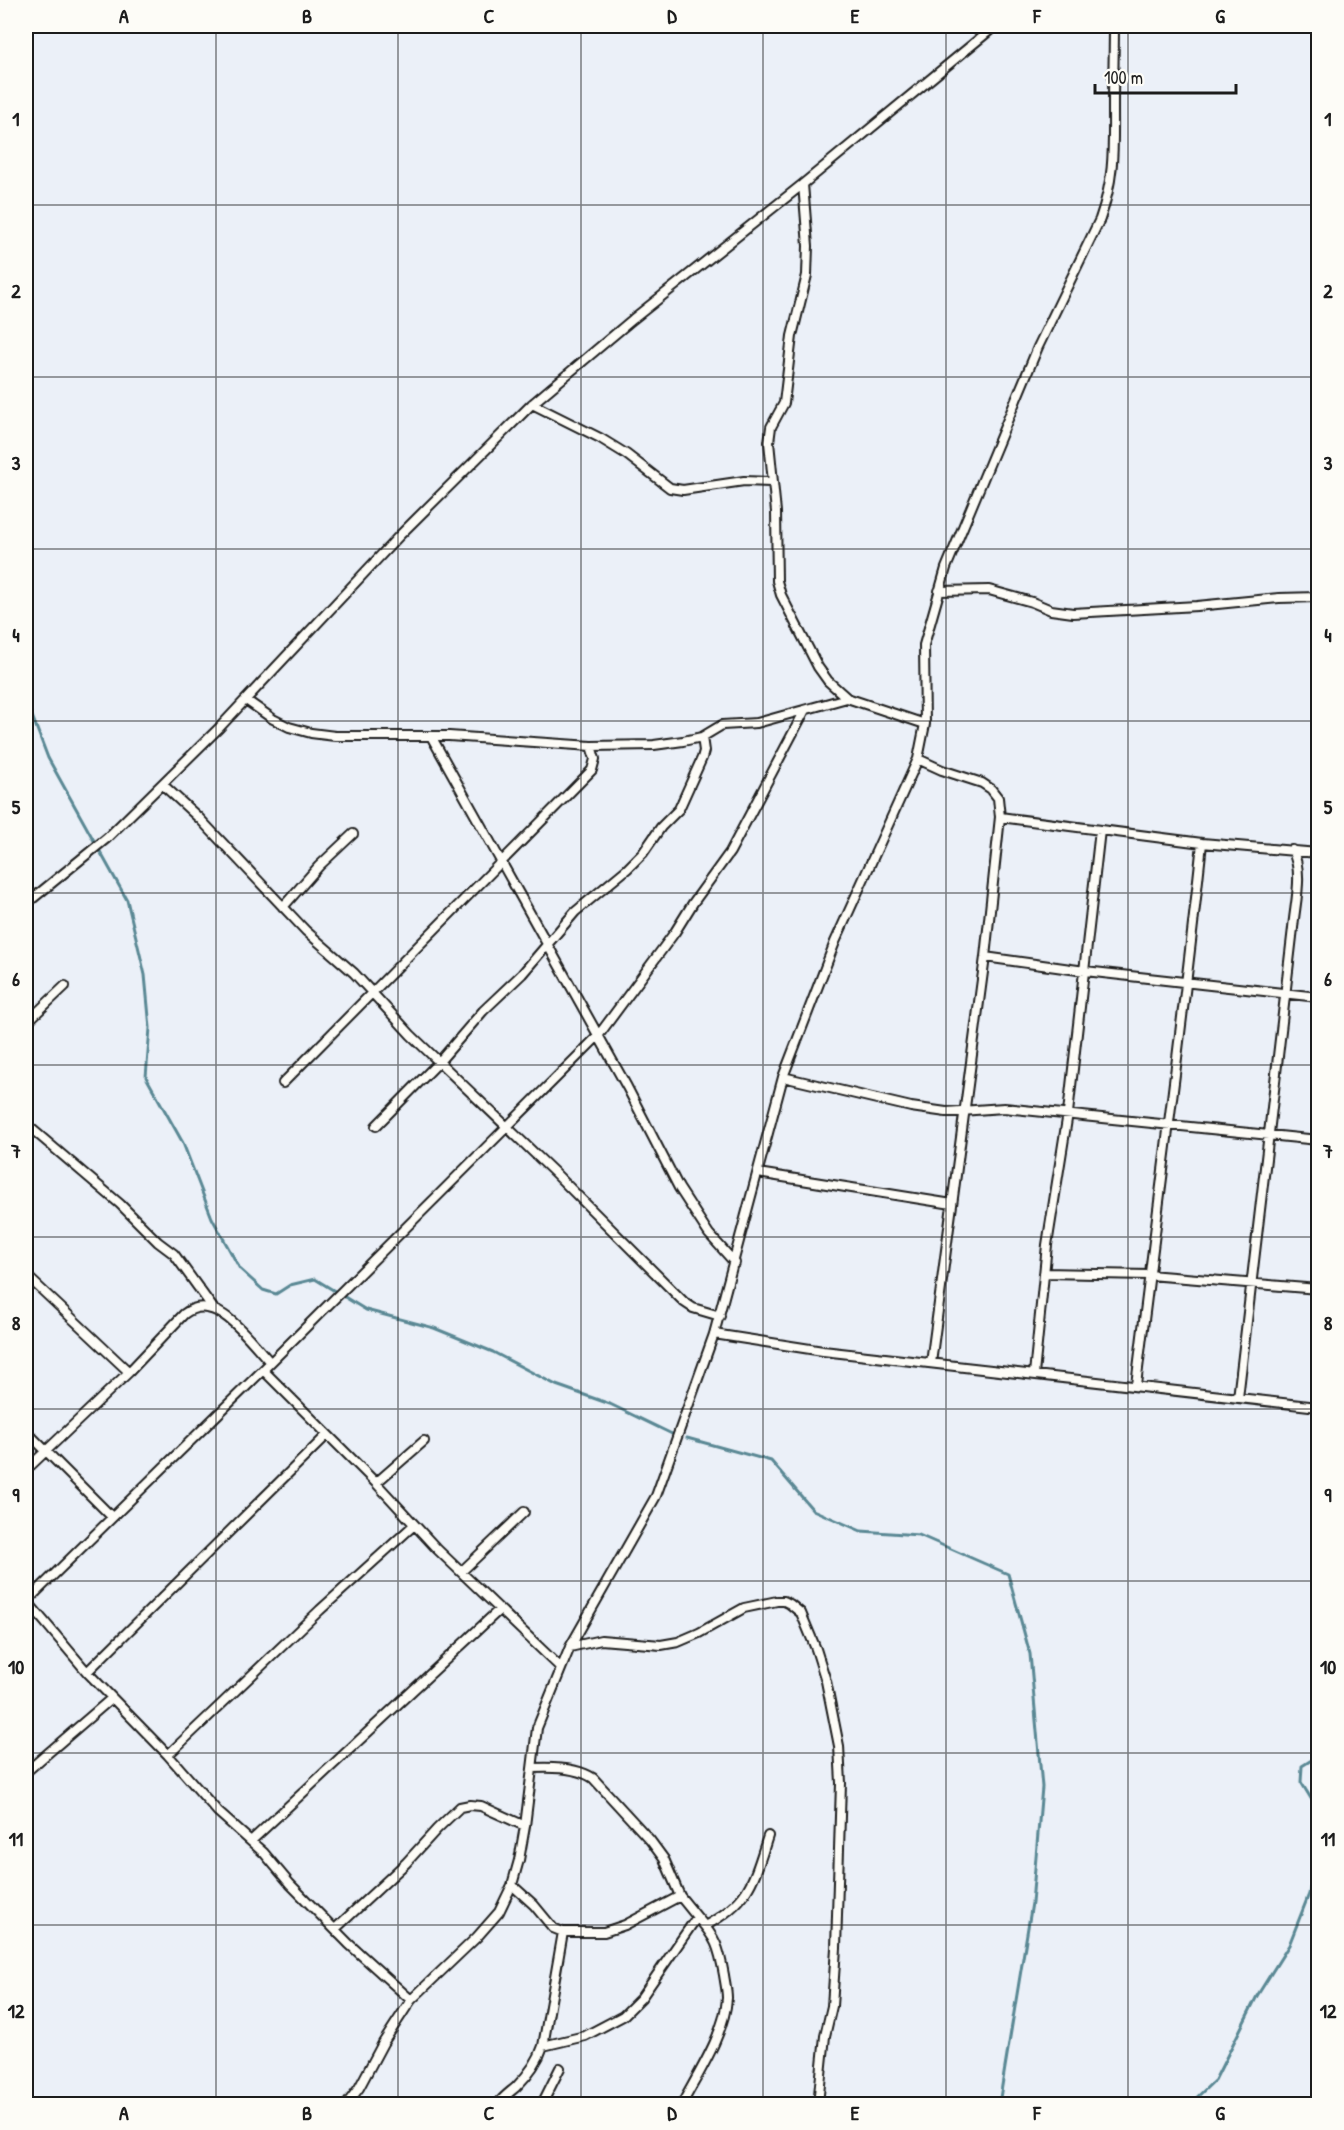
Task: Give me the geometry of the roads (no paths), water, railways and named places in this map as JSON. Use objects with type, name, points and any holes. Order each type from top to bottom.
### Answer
[{"type":"street","points":[[26,904],[107,838],[162,784],[246,700],[391,544],[532,404],[633,319],[803,184],[995,26]]},
{"type":"street","points":[[347,2104],[359,2088],[383,2043],[411,2000],[477,1937],[499,1912],[512,1885],[519,1860],[537,1728],[570,1647],[656,1496],[720,1316],[783,1077],[835,942],[918,759],[925,724],[924,645],[946,568],[1038,347],[1100,219],[1107,199],[1115,143],[1114,26]]},
{"type":"street","points":[[803,184],[808,246],[807,275],[792,336],[784,403],[771,427],[769,442],[776,512],[777,581],[781,595],[822,674],[848,698],[925,724]]},
{"type":"street","points":[[532,404],[600,438],[626,454],[670,488],[683,490],[744,482],[772,482]]},
{"type":"street","points":[[939,591],[989,590],[1023,599],[1051,610],[1073,613],[1318,597]]},
{"type":"street","points":[[246,700],[273,719],[289,727],[311,733],[335,736],[431,736],[591,746],[654,745],[702,737],[722,725],[757,723],[804,712],[848,698]]},
{"type":"street","points":[[411,2000],[334,1929],[290,1884],[264,1853],[218,1812],[168,1755],[87,1672],[26,1602],[598,1036],[730,852],[804,712]]},
{"type":"street","points":[[431,736],[598,1036],[679,1188],[709,1234],[735,1263]]},
{"type":"street","points":[[376,1126],[439,1062],[483,1011],[522,974],[575,912],[644,853],[661,827],[679,809],[702,758],[704,751],[702,737]]},
{"type":"street","points":[[283,1083],[592,770],[595,759],[591,746]]},
{"type":"street","points":[[918,759],[942,770],[982,783],[991,789],[998,798],[1000,817],[985,957],[931,1363]]},
{"type":"street","points":[[162,784],[207,826],[306,931],[354,973],[439,1062],[555,1173],[684,1302],[693,1308],[720,1316]]},
{"type":"street","points":[[1000,817],[1202,843],[1318,853]]},
{"type":"street","points":[[1034,1374],[1044,1273],[1068,1113],[1100,830]]},
{"type":"street","points":[[283,907],[319,866],[353,834]]},
{"type":"street","points":[[1136,1385],[1167,1125],[1187,982],[1202,843]]},
{"type":"street","points":[[1238,1398],[1298,871],[1297,860],[1292,850]]},
{"type":"street","points":[[985,957],[1085,971],[1318,997]]},
{"type":"street","points":[[26,1023],[65,986]]},
{"type":"street","points":[[783,1077],[911,1107],[946,1112],[1004,1108],[1318,1140]]},
{"type":"street","points":[[26,1124],[120,1204],[158,1242],[174,1254],[213,1308]]},
{"type":"street","points":[[758,1173],[952,1204]]},
{"type":"street","points":[[1044,1273],[1149,1275],[1318,1289]]},
{"type":"street","points":[[26,1275],[129,1372]]},
{"type":"street","points":[[26,1470],[129,1372],[188,1311],[197,1307],[213,1308],[222,1312],[270,1362]]},
{"type":"street","points":[[714,1334],[823,1351],[1318,1407]]},
{"type":"street","points":[[263,1370],[414,1525],[561,1668]]},
{"type":"street","points":[[26,1431],[112,1517]]},
{"type":"street","points":[[87,1672],[327,1435]]},
{"type":"street","points":[[376,1484],[424,1441]]},
{"type":"street","points":[[461,1572],[524,1512]]},
{"type":"street","points":[[168,1755],[320,1610],[414,1525]]},
{"type":"street","points":[[570,1647],[601,1640],[661,1645],[678,1642],[744,1608],[777,1601],[784,1601],[801,1613],[826,1680],[839,1746],[841,1783],[832,2006],[825,2036],[818,2104]]},
{"type":"street","points":[[251,1841],[499,1610]]},
{"type":"street","points":[[26,1772],[112,1698]]},
{"type":"street","points":[[533,1768],[575,1771],[586,1773],[593,1778],[650,1840],[664,1859],[680,1896],[714,1937],[721,1955],[727,1998],[718,2035],[709,2057],[682,2104]]},
{"type":"street","points":[[334,1929],[406,1863],[460,1807],[481,1806],[525,1826]]},
{"type":"street","points":[[705,1926],[732,1910],[741,1899],[754,1878],[768,1836]]},
{"type":"street","points":[[512,1885],[534,1905],[553,1928],[563,1932],[604,1932],[626,1925],[680,1896]]},
{"type":"street","points":[[543,2046],[585,2036],[623,2016],[641,1998],[697,1917]]},
{"type":"street","points":[[498,2104],[527,2076],[543,2046],[563,1932]]},
{"type":"street","points":[[542,2104],[560,2068]]},
{"type":"waterway","points":[[26,700],[48,758],[127,900],[145,975],[150,1028],[146,1077],[183,1143],[212,1218],[240,1269],[263,1290],[276,1294],[290,1285],[315,1279],[366,1310],[434,1328],[493,1352],[556,1385],[610,1404],[672,1434]]},
{"type":"waterway","points":[[687,1438],[771,1461],[813,1510],[861,1531],[919,1535],[1008,1574],[1030,1654],[1042,1787],[1032,1903],[999,2104]]},
{"type":"waterway","points":[[1318,1756],[1302,1766],[1301,1782],[1318,1810]]},
{"type":"waterway","points":[[1190,2104],[1215,2080],[1257,1996],[1289,1945],[1309,1894],[1318,1848]]}]
